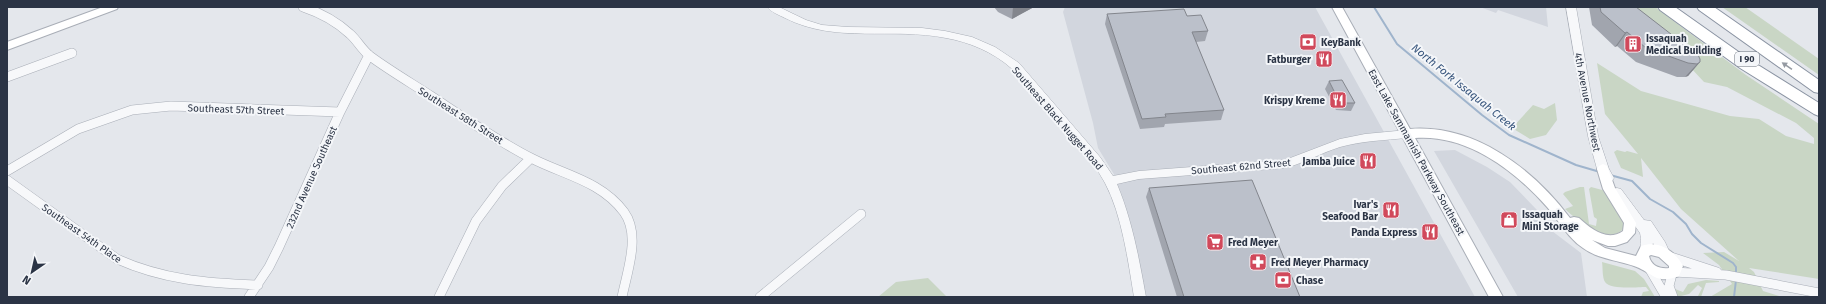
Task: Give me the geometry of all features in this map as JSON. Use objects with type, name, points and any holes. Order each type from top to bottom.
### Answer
[{"type":"highway","points":[[1665,7],[1729,54],[1819,110]]},
{"type":"highway","name":"I 90","points":[[1677,7],[1819,110]]},
{"type":"highway","name":"I 90","points":[[1704,7],[1819,88]]},
{"type":"main road","points":[[7,46],[113,7]]},
{"type":"main road","name":"East Lake Sammamish Parkway Southeast","points":[[1338,7],[1496,297]]},
{"type":"main road","name":"Southeast 62nd Street","points":[[1408,134],[1427,132],[1441,134],[1476,146],[1517,171],[1536,187],[1557,209],[1582,240],[1597,250],[1646,259]]},
{"type":"main road","points":[[1557,209],[1586,232],[1596,237],[1614,241],[1625,238],[1630,233],[1630,223],[1602,166]]},
{"type":"main road","points":[[1654,250],[1666,254],[1676,266],[1673,273],[1661,274],[1646,259],[1654,250]]},
{"type":"street","name":"Southeast 58th Street","points":[[303,7],[323,14],[341,26],[369,55],[464,118],[531,158],[590,183],[610,196],[625,213],[630,225],[632,237],[631,251],[622,297]]},
{"type":"street","name":"Southeast Black Nugget Road","points":[[772,7],[799,21],[822,28],[844,30],[916,30],[936,32],[978,44],[1014,66],[1096,160],[1110,181],[1118,200],[1131,246],[1140,297]]},
{"type":"street","name":"4th Avenue Northwest","points":[[1571,7],[1592,132],[1602,166]]},
{"type":"street","points":[[7,77],[72,53]]},
{"type":"street","name":"232nd Avenue Southeast","points":[[249,297],[258,285],[279,247],[340,112],[369,55]]},
{"type":"street","name":"Southeast 57th Street","points":[[7,171],[78,129],[114,115],[132,110],[171,106],[340,112]]},
{"type":"street","name":"Southeast 62nd Street","points":[[1110,181],[1139,175],[1285,164],[1301,160],[1339,143],[1355,139],[1408,134]]},
{"type":"street","points":[[439,297],[476,221],[502,186],[531,158]]},
{"type":"street","name":"Southeast 54th Place","points":[[7,180],[117,259],[137,268],[170,278],[190,282],[258,285]]},
{"type":"street","points":[[1612,187],[1645,222],[1666,254],[1706,271],[1819,293]]},
{"type":"street","points":[[1612,187],[1645,231],[1648,240],[1646,259],[1666,297]]},
{"type":"street","points":[[760,297],[861,214]]},
{"type":"street","points":[[1673,297],[1669,286],[1673,273],[1706,271]]},
{"type":"shaded area","points":[[1065,7],[1315,7],[1475,297],[1141,297],[1136,252],[1115,176],[1098,148],[1093,123],[1063,12]]},
{"type":"shaded area","points":[[1480,7],[1546,7],[1548,27],[1498,10],[1496,13]]},
{"type":"shaded area","name":"Issaquah Mini Storage","points":[[1455,150],[1487,167],[1510,182],[1537,210],[1552,231],[1581,253],[1587,297],[1518,297],[1434,151]]},
{"type":"green space","points":[[1618,7],[1655,7],[1746,75],[1819,124],[1819,279],[1749,268],[1754,272],[1763,291],[1782,297],[1710,297],[1732,284],[1719,265],[1703,253],[1724,252],[1739,261],[1681,209],[1641,158],[1643,177],[1621,168],[1614,152],[1617,150],[1638,154],[1605,114],[1597,63],[1641,91],[1730,116],[1759,119],[1786,136],[1814,144],[1814,138],[1796,123],[1727,87],[1704,82],[1675,51]]},
{"type":"green space","points":[[1722,7],[1745,7],[1819,59],[1819,75]]},
{"type":"green space","points":[[1555,103],[1557,120],[1546,135],[1530,139],[1512,128],[1533,105],[1544,109]]},
{"type":"green space","points":[[1580,187],[1584,187],[1589,224],[1596,226],[1597,219],[1594,217],[1589,189],[1591,187],[1606,191],[1623,216],[1624,228],[1618,233],[1610,235],[1602,234],[1585,225],[1565,209],[1573,206],[1563,194]]},
{"type":"green space","points":[[1602,262],[1635,271],[1644,279],[1655,297],[1641,297],[1643,292],[1649,291],[1646,287],[1630,288],[1608,285],[1603,278]]},
{"type":"green space","points":[[928,278],[947,297],[878,297],[896,282]]},
{"type":"green space","points":[[1706,280],[1719,282],[1706,283],[1701,297],[1698,296],[1702,288],[1698,285],[1689,294],[1677,297],[1675,289],[1683,292],[1688,284]]},
{"type":"building","points":[[1600,7],[1636,7],[1698,55],[1700,62],[1697,64],[1688,63],[1646,48],[1627,32],[1625,33],[1601,12]]},
{"type":"building","points":[[1184,9],[1187,16],[1201,15],[1208,31],[1192,32],[1224,110],[1165,114],[1166,117],[1142,119],[1107,14]]},
{"type":"building","points":[[1342,80],[1355,103],[1340,103],[1329,81]]},
{"type":"building","name":"Fred Meyer","points":[[1252,180],[1300,297],[1184,297],[1149,188]]},
{"type":"waterway","name":"North Fork Issaquah Creek","points":[[1374,7],[1397,44],[1482,115],[1509,135],[1576,165],[1600,172]]},
{"type":"waterway","name":"North Fork Issaquah Creek","points":[[1610,175],[1632,181],[1650,199],[1673,212],[1686,224],[1692,234],[1701,243],[1733,263],[1736,267],[1736,275]]},
{"type":"waterway","name":"North Fork Issaquah Creek","points":[[1734,297],[1736,280]]},
{"type":"place","name":"KeyBank","points":[[1308,42]]},
{"type":"place","name":"Issaquah Medical Building","points":[[1633,44]]},
{"type":"place","name":"Fatburger","points":[[1324,59]]},
{"type":"place","name":"Krispy Kreme","points":[[1338,100]]},
{"type":"place","name":"Jamba Juice","points":[[1368,161]]},
{"type":"place","name":"Ivar's Seafood Bar","points":[[1391,210]]},
{"type":"place","name":"Issaquah Mini Storage","points":[[1509,220]]},
{"type":"place","name":"Panda Express","points":[[1430,232]]},
{"type":"place","name":"Fred Meyer","points":[[1215,242]]},
{"type":"place","name":"Fred Meyer Pharmacy","points":[[1258,262]]},
{"type":"place","name":"Chase","points":[[1283,280]]}]
